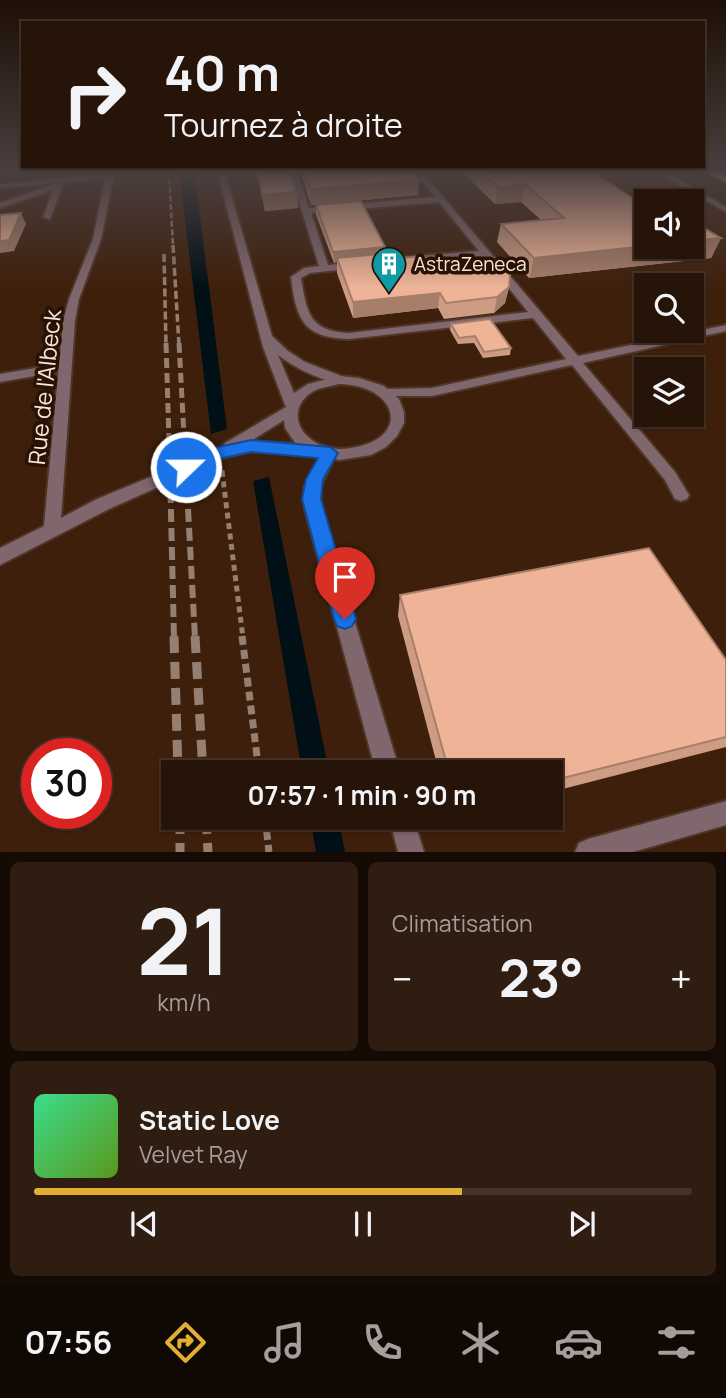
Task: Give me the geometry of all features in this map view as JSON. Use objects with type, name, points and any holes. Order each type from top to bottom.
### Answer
[{"type":"street","points":[[47,217],[50,210]]},
{"type":"street","name":"Rue de l'Albeck","points":[[52,530],[71,313],[97,239],[103,210]]},
{"type":"street","points":[[231,210],[291,408],[289,426],[295,436],[324,452]]},
{"type":"street","points":[[320,210],[306,211],[324,268]]},
{"type":"street","points":[[451,210],[670,476],[681,495]]},
{"type":"street","points":[[392,261],[486,253]]},
{"type":"street","points":[[365,264],[303,271],[296,279],[308,324],[324,335],[349,336],[536,314]]},
{"type":"street","points":[[386,393],[432,392],[726,328]]},
{"type":"street","points":[[220,453],[251,446],[362,452],[388,438],[398,417],[397,407],[386,393],[365,383],[339,380],[308,369],[289,358],[267,335]]},
{"type":"street","points":[[0,378],[65,367]]},
{"type":"street","points":[[0,557],[118,497],[220,453],[291,408],[308,389],[339,380]]},
{"type":"street","points":[[324,452],[312,488],[313,509],[385,760]]},
{"type":"street","points":[[588,852],[726,813]]},
{"type":"street","points":[[405,830],[411,852]]},
{"type":"path","points":[[220,453],[258,760]]},
{"type":"path","points":[[266,830],[269,852]]},
{"type":"shaded area","points":[[0,210],[634,210],[634,259],[704,259],[704,210],[714,210],[726,217],[726,852],[0,852]]},
{"type":"shaded area","points":[[184,210],[199,210],[227,429],[211,434]]},
{"type":"shaded area","points":[[269,477],[327,760],[300,760],[253,481]]},
{"type":"shaded area","points":[[312,830],[341,830],[345,852],[316,852]]},
{"type":"building","points":[[318,210],[366,210],[385,247],[333,252]]},
{"type":"building","points":[[555,210],[634,210],[634,247],[534,258],[501,224],[564,218]]},
{"type":"building","points":[[21,213],[9,240],[0,241],[0,215]]},
{"type":"building","points":[[704,228],[721,238],[704,240]]},
{"type":"building","points":[[390,253],[393,259],[421,256],[427,265],[496,258],[510,275],[509,287],[497,297],[446,303],[440,293],[353,302],[337,258]]},
{"type":"building","points":[[490,319],[511,348],[484,352],[475,336],[459,338],[451,324]]},
{"type":"building","points":[[649,548],[726,660],[726,737],[563,778],[563,760],[446,760],[400,595]]},
{"type":"railway","points":[[171,210],[173,246]]},
{"type":"railway","points":[[173,245],[179,345]]},
{"type":"railway","points":[[164,254],[166,345]]},
{"type":"railway","points":[[166,343],[170,473]]},
{"type":"railway","points":[[179,343],[186,473]]},
{"type":"railway","points":[[170,471],[174,638]]},
{"type":"railway","points":[[186,471],[195,638]]},
{"type":"railway","points":[[174,636],[178,760]]},
{"type":"railway","points":[[195,636],[202,760]]},
{"type":"railway","points":[[180,830],[180,852]]},
{"type":"railway","points":[[207,830],[208,852]]},
{"type":"place","name":"AstraZeneca","points":[[389,294]]},
{"type":"route","points":[[186,467],[220,453],[251,446],[330,453],[315,479],[312,499],[345,619]]}]
